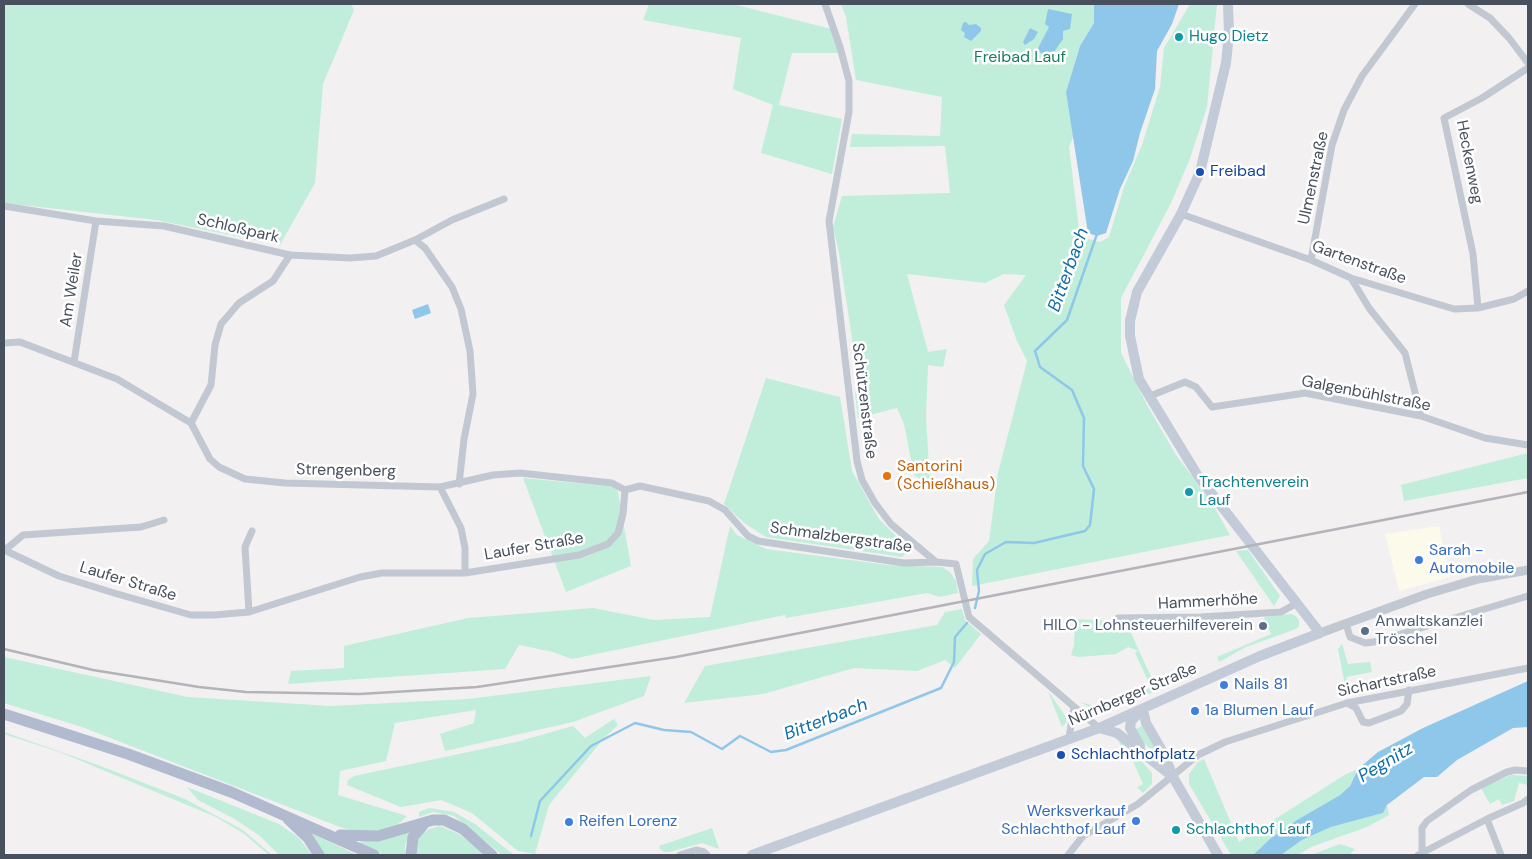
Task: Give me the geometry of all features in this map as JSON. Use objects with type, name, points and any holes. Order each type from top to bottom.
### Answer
[{"type":"main road","points":[[1228,4],[1229,34],[1226,63],[1200,172],[1181,214],[1137,292],[1130,320],[1130,336],[1139,379],[1198,476],[1320,633]]},
{"type":"main road","name":"Nürnberger Straße","points":[[752,855],[1099,728],[1143,710],[1260,656],[1320,633]]},
{"type":"main road","points":[[1146,755],[1130,728],[1131,721],[1143,710],[1146,722],[1166,756],[1173,777],[1218,855]]},
{"type":"main road","points":[[4,714],[180,772],[282,813],[374,855]]},
{"type":"main road","points":[[1099,728],[1117,733],[1173,777]]},
{"type":"main road","points":[[282,813],[308,838],[319,855]]},
{"type":"main road","points":[[330,835],[378,836],[439,820],[451,822],[492,855]]},
{"type":"main road","points":[[411,855],[413,837],[428,822]]},
{"type":"street","name":"Schützenstraße","points":[[825,4],[840,47],[848,81],[849,112],[829,221],[858,461],[862,480],[875,503],[891,524],[936,562],[956,564],[969,618],[1099,728]]},
{"type":"street","name":"Ulmenstraße","points":[[1311,260],[1332,145],[1344,110],[1362,76],[1415,4]]},
{"type":"street","points":[[1468,4],[1490,18],[1526,55],[1528,63]]},
{"type":"street","name":"Heckenweg","points":[[1478,308],[1473,254],[1444,118],[1482,98],[1528,68]]},
{"type":"street","points":[[290,255],[350,258],[376,256],[415,240],[452,220],[504,199]]},
{"type":"street","name":"Schloßpark","points":[[4,206],[96,222],[164,226],[290,255],[273,282],[239,303],[221,324],[215,345],[211,385],[191,423]]},
{"type":"street","name":"Gartenstraße","points":[[1181,214],[1311,260],[1351,278],[1446,307],[1478,308],[1514,298],[1528,291]]},
{"type":"street","name":"Am Weiler","points":[[74,362],[96,222]]},
{"type":"street","points":[[415,240],[424,248],[452,288],[461,309],[470,351],[474,394],[464,439],[459,484]]},
{"type":"street","points":[[1351,278],[1369,308],[1405,353],[1421,416]]},
{"type":"street","points":[[4,342],[20,342],[117,379],[191,423]]},
{"type":"street","name":"Galgenbühlstraße","points":[[1150,396],[1185,382],[1196,387],[1212,407],[1305,393],[1421,416],[1485,438],[1528,445]]},
{"type":"street","name":"Strengenberg","points":[[191,423],[210,459],[219,467],[245,479],[285,483],[440,487],[459,484],[494,474],[520,473],[612,482],[625,490],[640,486],[709,501],[725,510]]},
{"type":"street","name":"Laufer Straße","points":[[440,487],[461,528],[465,548],[465,573]]},
{"type":"street","name":"Laufer Straße","points":[[164,520],[141,527],[23,536],[4,550],[59,576],[168,610],[191,615],[249,612],[360,577],[382,573],[465,573],[579,555],[608,544],[620,527],[625,490]]},
{"type":"street","name":"Schmalzbergstraße","points":[[725,510],[748,536],[758,540],[904,563],[936,562]]},
{"type":"street","points":[[249,612],[245,546],[252,531]]},
{"type":"street","name":"Nürnberger Straße","points":[[1320,633],[1426,594],[1478,579],[1528,570]]},
{"type":"street","points":[[1346,624],[1350,637],[1365,643],[1374,642],[1528,596]]},
{"type":"street","name":"Hammerhöhe","points":[[1118,618],[1192,617],[1281,612],[1296,603]]},
{"type":"street","name":"Sichartstraße","points":[[1173,777],[1198,755],[1225,742],[1347,703],[1528,668]]},
{"type":"street","points":[[1347,703],[1356,708],[1363,722],[1369,722],[1401,711],[1407,704],[1409,690]]},
{"type":"street","points":[[1069,738],[1074,707]]},
{"type":"street","points":[[1420,853],[1422,828],[1427,821],[1471,790],[1507,772],[1515,770],[1528,771]]},
{"type":"street","points":[[1068,855],[1083,836],[1138,804],[1173,777]]},
{"type":"street","points":[[1420,853],[1528,799]]},
{"type":"street","points":[[1487,819],[1501,855]]},
{"type":"street","points":[[680,855],[696,850],[704,852],[706,855]]},
{"type":"shaded area","name":"Sarah - Automobile","points":[[1439,526],[1450,577],[1399,591],[1385,534]]},
{"type":"green space","points":[[4,4],[351,4],[354,10],[323,84],[315,183],[280,245],[156,220],[4,203]]},
{"type":"green space","points":[[649,4],[733,4],[831,29],[839,53],[792,53],[779,105],[842,119],[832,174],[761,153],[773,105],[733,89],[741,38],[643,20]]},
{"type":"green space","name":"Freibad Lauf","points":[[841,4],[1094,4],[1094,23],[1080,46],[1066,92],[1074,135],[1069,147],[1080,237],[1100,242],[1109,237],[1124,187],[1142,145],[1160,87],[1164,48],[1190,4],[1217,4],[1207,107],[1189,161],[1170,205],[1121,298],[1121,353],[1147,405],[1176,455],[1212,503],[1230,535],[972,586],[973,559],[989,541],[998,473],[1027,361],[1017,341],[1004,305],[1026,275],[1004,274],[985,283],[907,274],[928,352],[947,349],[943,367],[928,365],[926,416],[930,485],[914,475],[904,424],[897,408],[858,418],[855,393],[860,391],[839,253],[833,227],[842,196],[950,193],[945,146],[850,147],[852,134],[940,136],[942,97],[856,80],[846,17]]},
{"type":"green space","points":[[766,378],[840,397],[852,471],[879,519],[896,536],[910,545],[910,550],[902,557],[766,537],[744,523],[724,504]]},
{"type":"green space","points":[[1528,453],[1528,478],[1404,501],[1401,485]]},
{"type":"green space","points":[[523,478],[617,487],[631,566],[566,592]]},
{"type":"green space","points":[[730,526],[737,535],[766,549],[888,565],[942,567],[950,572],[956,581],[958,593],[940,597],[927,593],[786,618],[785,615],[572,659],[553,652],[519,645],[505,669],[288,684],[291,671],[344,668],[344,646],[468,618],[593,608],[654,620],[710,617]]},
{"type":"green space","points":[[1248,550],[1280,596],[1274,606],[1236,551]]},
{"type":"green space","points":[[962,609],[965,620],[981,634],[955,668],[945,660],[917,671],[854,668],[763,694],[684,703],[705,666],[937,625],[945,612]]},
{"type":"green space","points":[[1291,614],[1299,620],[1299,626],[1296,629],[1246,647],[1219,662],[1217,657],[1271,634],[1264,617]]},
{"type":"green space","points":[[1075,619],[1126,622],[1157,690],[1143,697],[1141,692],[1151,687],[1135,653],[1138,651],[1128,647],[1116,654],[1079,657],[1071,655],[1074,645]]},
{"type":"green space","points":[[1342,644],[1348,664],[1370,662],[1372,672],[1346,677],[1348,684],[1345,685],[1338,649]]},
{"type":"green space","points":[[4,657],[188,697],[330,706],[468,699],[651,676],[644,696],[573,722],[445,751],[440,734],[474,723],[476,710],[395,723],[386,761],[340,771],[338,795],[407,816],[394,828],[363,833],[340,827],[82,727],[4,703]]},
{"type":"green space","points":[[1048,691],[1066,717],[1066,723],[1062,727]]},
{"type":"green space","points":[[1080,702],[1095,706],[1122,705],[1100,713]]},
{"type":"green space","points":[[614,719],[618,725],[605,737],[549,805],[535,854],[518,851],[472,813],[441,800],[401,807],[347,785],[348,780],[354,776],[516,742],[573,726],[585,738]]},
{"type":"green space","points":[[1142,726],[1160,756],[1141,741],[1134,730]]},
{"type":"green space","points":[[4,732],[98,765],[185,799],[243,830],[272,855],[269,855],[243,833],[216,817],[62,753],[4,734]]},
{"type":"green space","points":[[1118,739],[1127,744],[1152,773],[1152,784],[1143,793],[1137,787],[1143,784],[1126,745],[1121,746]]},
{"type":"green space","points":[[1204,759],[1239,842],[1346,774],[1358,769],[1350,786],[1340,795],[1297,820],[1271,838],[1253,855],[1231,855],[1189,784],[1189,774],[1197,763]]},
{"type":"green space","points":[[1511,775],[1528,776],[1528,785],[1519,783],[1514,801],[1502,805],[1499,799],[1490,804],[1481,788]]},
{"type":"green space","points":[[187,787],[279,824],[298,837],[312,855],[279,855],[260,836],[233,818],[198,800]]},
{"type":"green space","points":[[1387,805],[1389,815],[1367,827],[1311,847],[1298,855],[1281,855],[1302,840],[1331,827],[1383,813]]},
{"type":"green space","points":[[430,808],[454,812],[475,824],[514,855],[502,855],[454,816],[433,812],[419,817],[419,812]]},
{"type":"green space","points":[[440,826],[461,835],[485,855],[415,855],[416,841],[422,834],[429,829]]},
{"type":"green space","points":[[712,828],[719,849],[702,843],[669,852],[664,852],[660,849],[659,846]]},
{"type":"green space","points":[[411,832],[405,845],[406,855],[384,855],[359,843],[362,840]]},
{"type":"green space","points":[[313,834],[355,855],[322,855],[311,835]]},
{"type":"green space","points":[[1340,844],[1355,849],[1349,855],[1311,855]]},
{"type":"water","points":[[1094,4],[1179,4],[1172,24],[1157,51],[1155,89],[1133,161],[1120,189],[1106,233],[1097,236],[1088,233],[1066,92],[1080,46],[1094,23]]},
{"type":"water","points":[[1048,9],[1072,14],[1070,29],[1063,31],[1063,39],[1049,59],[1037,50],[1049,27],[1045,24]]},
{"type":"water","points":[[966,22],[969,25],[976,24],[981,28],[981,31],[971,41],[964,37],[965,33],[961,30],[963,23]]},
{"type":"water","points":[[1030,28],[1038,32],[1034,39],[1025,45],[1023,42]]},
{"type":"water","points":[[428,304],[431,313],[415,319],[412,310]]},
{"type":"water","name":"Pegnitz","points":[[1528,681],[1528,727],[1513,728],[1457,760],[1437,777],[1424,777],[1387,805],[1383,813],[1331,827],[1302,840],[1281,855],[1253,855],[1271,838],[1297,820],[1340,795],[1350,786],[1358,769],[1378,752],[1423,728]]},
{"type":"waterway","name":"Bitterbach","points":[[975,608],[979,591],[977,570],[985,554],[1006,542],[1034,543],[1085,531],[1090,525],[1094,489],[1083,466],[1084,418],[1072,390],[1040,367],[1035,351],[1067,320],[1097,234]]},
{"type":"waterway","name":"Bitterbach","points":[[531,836],[540,801],[591,746],[635,723],[664,730],[691,732],[722,749],[740,736],[771,752],[786,750],[941,688],[954,662],[955,637],[967,623]]},
{"type":"railway","points":[[4,649],[93,670],[199,687],[246,692],[360,694],[477,687],[676,657],[1528,492]]},
{"type":"place","name":"Hugo Dietz","points":[[1179,37]]},
{"type":"place","name":"Freibad","points":[[1200,172]]},
{"type":"place","name":"Santorini (Schießhaus)","points":[[887,476]]},
{"type":"place","name":"Trachtenverein Lauf","points":[[1189,492]]},
{"type":"place","name":"Sarah - Automobile","points":[[1419,560]]},
{"type":"place","name":"HILO - Lohnsteuerhilfeverein","points":[[1263,626]]},
{"type":"place","name":"Anwaltskanzlei Tröschel","points":[[1365,631]]},
{"type":"place","name":"Nails 81","points":[[1224,685]]},
{"type":"place","name":"1a Blumen Lauf","points":[[1195,711]]},
{"type":"place","name":"Schlachthofplatz","points":[[1061,755]]},
{"type":"place","name":"Werksverkauf Schlachthof Lauf","points":[[1136,821]]},
{"type":"place","name":"Reifen Lorenz","points":[[569,822]]},
{"type":"place","name":"Schlachthof Lauf","points":[[1176,830]]}]
